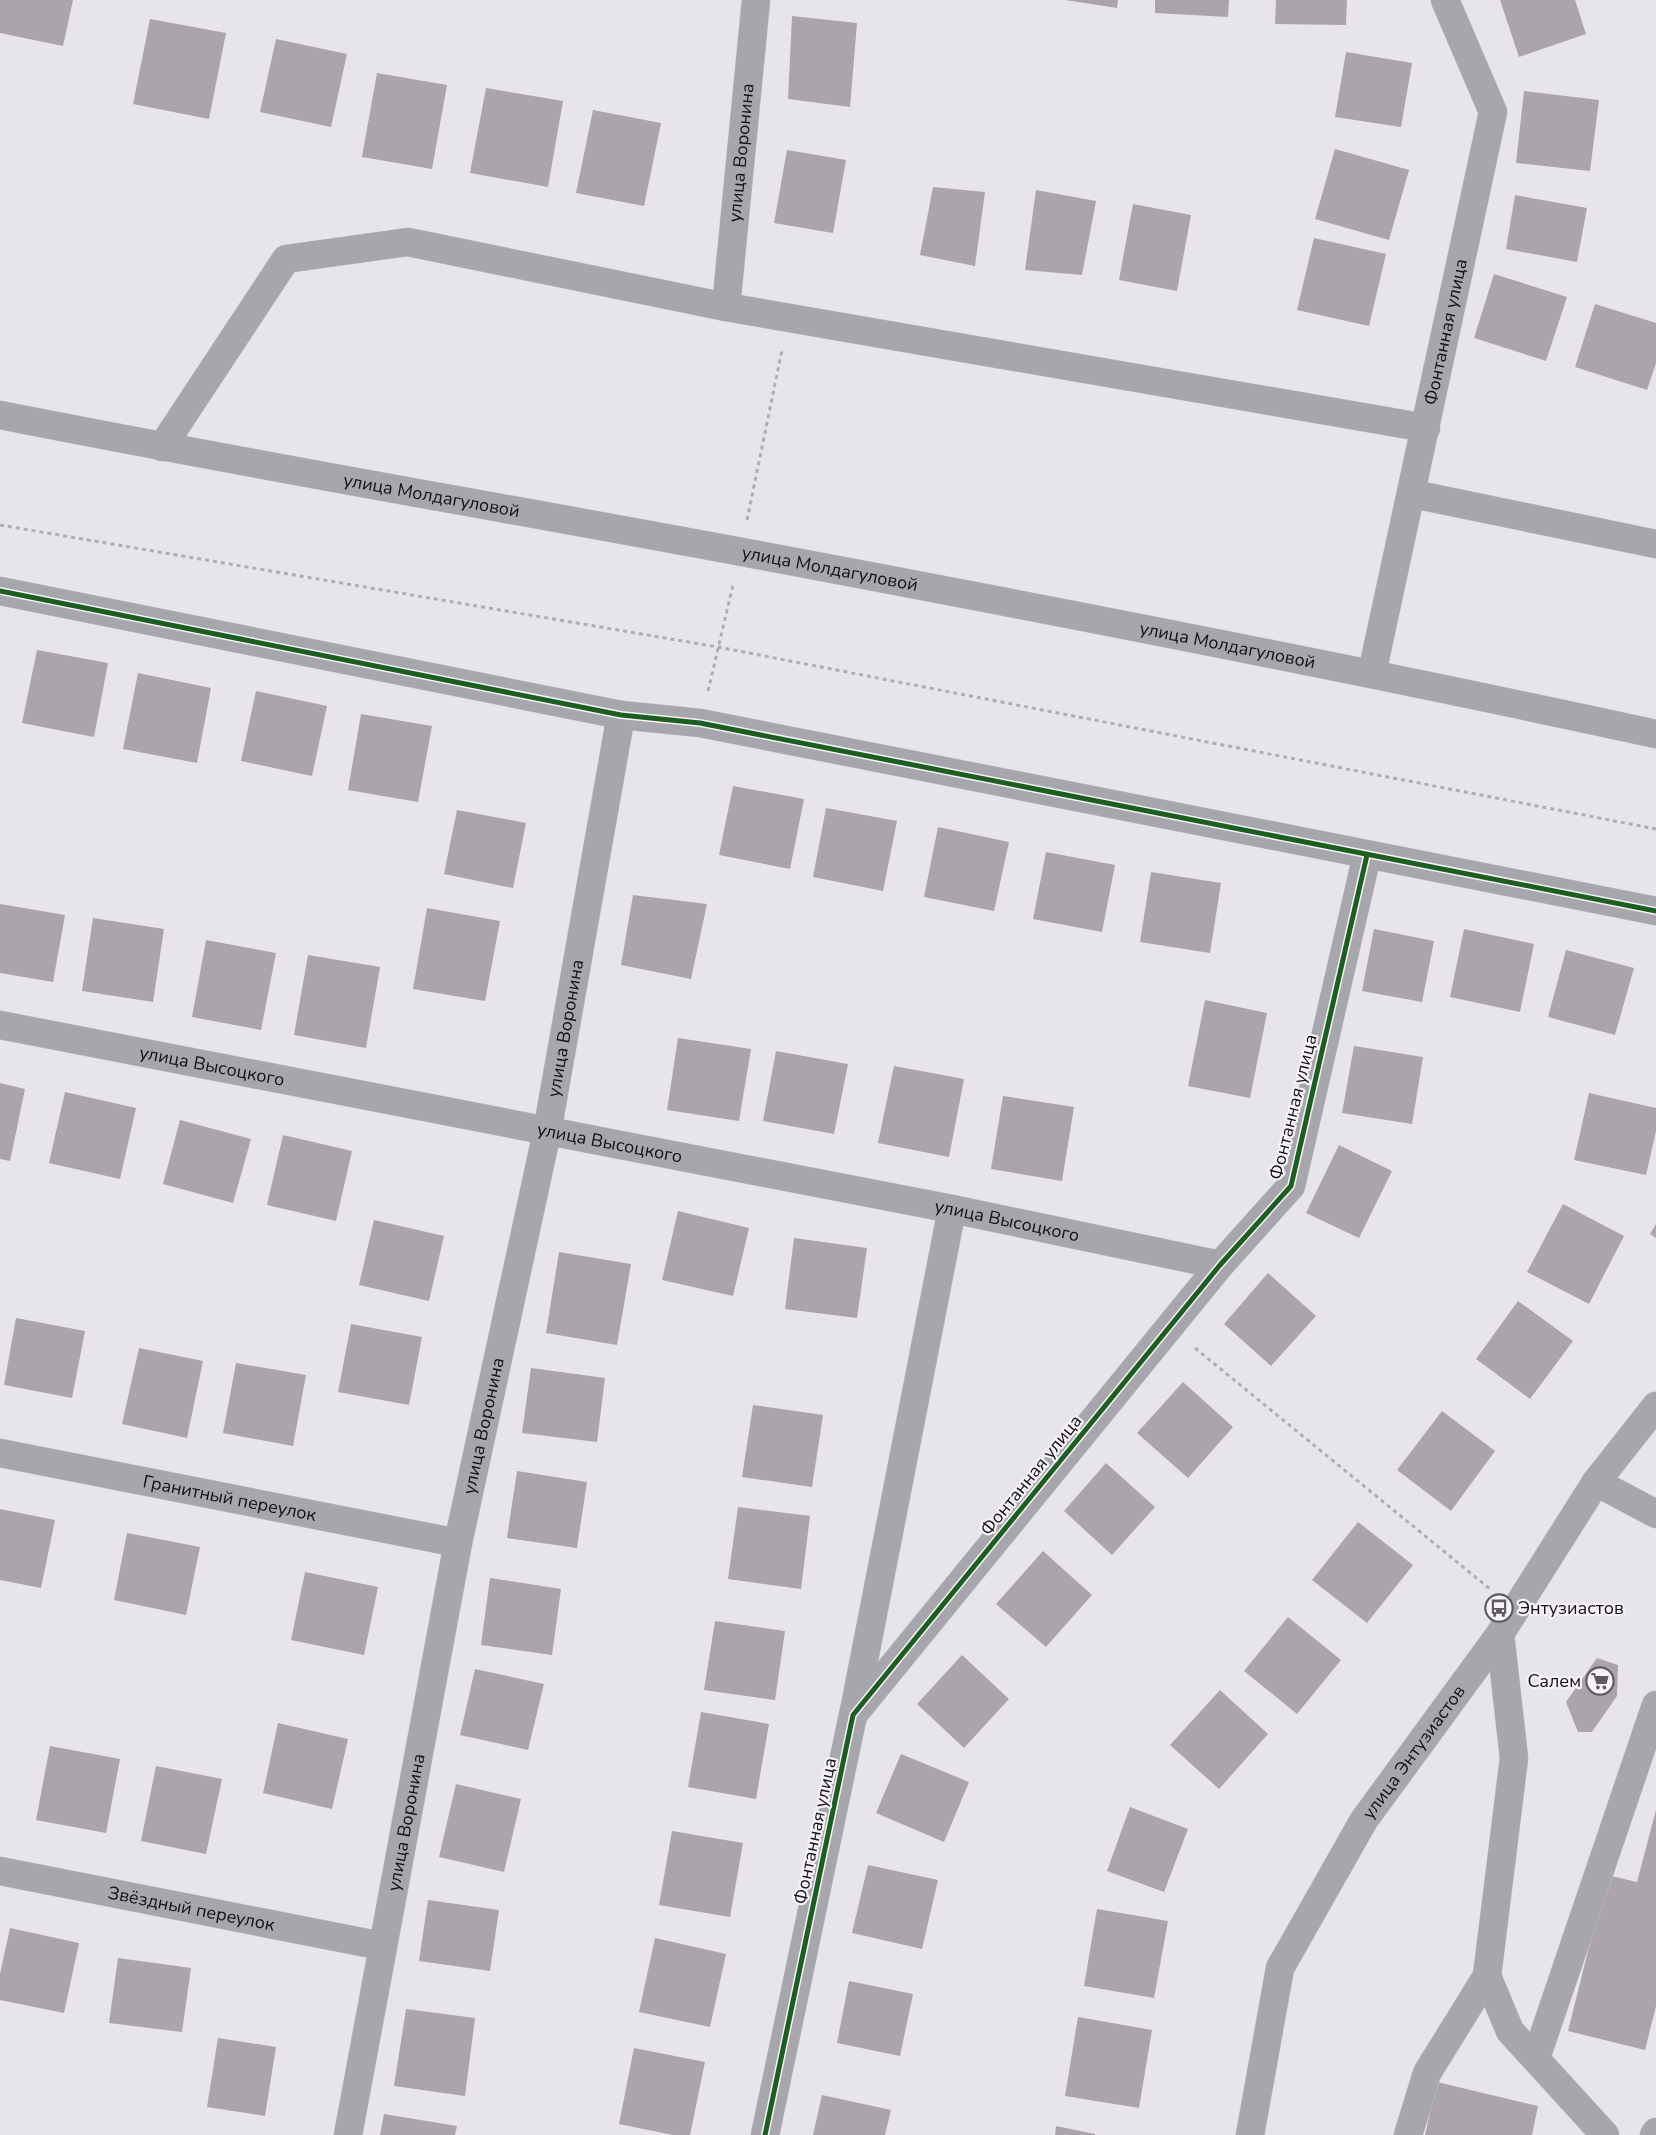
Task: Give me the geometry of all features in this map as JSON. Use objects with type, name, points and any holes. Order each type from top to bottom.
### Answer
[{"type":"street","name":"улица Воронина","points":[[726,307],[756,0]]},
{"type":"street","name":"Фонтанная улица","points":[[1372,673],[1494,112],[1445,0]]},
{"type":"street","points":[[162,448],[286,259],[408,242],[726,307],[1426,428]]},
{"type":"street","name":"улица Молдагуловой","points":[[0,415],[162,448],[740,552],[1372,673],[1656,734]]},
{"type":"street","points":[[1412,494],[1656,544]]},
{"type":"street","points":[[0,591],[621,715],[700,723],[1656,911]]},
{"type":"street","name":"улица Воронина","points":[[348,2135],[458,1543],[547,1132],[621,715]]},
{"type":"street","name":"Фонтанная улица","points":[[765,2135],[853,1715],[1220,1265],[1291,1186],[1366,855]]},
{"type":"street","name":"улица Высоцкого","points":[[0,1026],[952,1209],[1220,1265]]},
{"type":"street","points":[[853,1715],[952,1209]]},
{"type":"street","name":"улица Энтузиастов","points":[[1250,2135],[1280,1968],[1364,1820],[1500,1634],[1514,1608],[1596,1482],[1656,1406]]},
{"type":"street","name":"Гранитный переулок","points":[[0,1453],[458,1543]]},
{"type":"street","points":[[1596,1482],[1656,1514]]},
{"type":"street","points":[[1408,2135],[1427,2073],[1487,1976],[1514,1758],[1500,1634]]},
{"type":"street","points":[[1536,2058],[1656,1705]]},
{"type":"street","name":"Звёздный переулок","points":[[0,1871],[382,1946]]},
{"type":"street","points":[[1487,1976],[1510,2031],[1605,2135]]},
{"type":"path","points":[[0,525],[718,647],[1656,829]]},
{"type":"path","points":[[1169,1327],[1514,1608]]},
{"type":"building","points":[[0,0],[73,0],[63,46],[0,33]]},
{"type":"building","points":[[1065,0],[1118,0],[1117,8]]},
{"type":"building","points":[[1155,0],[1229,0],[1228,17],[1155,13]]},
{"type":"building","points":[[1276,0],[1347,0],[1346,25],[1275,24]]},
{"type":"building","points":[[1500,0],[1575,0],[1586,34],[1519,57]]},
{"type":"building","points":[[792,16],[857,23],[850,107],[788,99]]},
{"type":"building","points":[[150,19],[226,33],[209,119],[133,104]]},
{"type":"building","points":[[276,39],[347,54],[331,127],[260,112]]},
{"type":"building","points":[[1346,52],[1412,63],[1401,127],[1335,117]]},
{"type":"building","points":[[377,73],[447,85],[432,169],[362,157]]},
{"type":"building","points":[[486,88],[563,101],[548,187],[470,173]]},
{"type":"building","points":[[1524,91],[1599,100],[1590,171],[1516,163]]},
{"type":"building","points":[[593,110],[661,123],[644,206],[576,193]]},
{"type":"building","points":[[1335,149],[1409,170],[1389,240],[1315,219]]},
{"type":"building","points":[[787,150],[846,160],[833,233],[774,223]]},
{"type":"building","points":[[933,187],[985,192],[975,266],[920,255]]},
{"type":"building","points":[[1036,190],[1096,201],[1082,275],[1025,270]]},
{"type":"building","points":[[1515,195],[1587,208],[1577,262],[1506,249]]},
{"type":"building","points":[[1133,204],[1191,215],[1177,291],[1119,280]]},
{"type":"building","points":[[1314,238],[1386,254],[1369,326],[1297,310]]},
{"type":"building","points":[[1494,274],[1567,297],[1546,361],[1474,338]]},
{"type":"building","points":[[1595,304],[1656,323],[1656,363],[1647,390],[1575,367]]},
{"type":"building","points":[[37,650],[108,663],[94,737],[22,723]]},
{"type":"building","points":[[138,673],[211,688],[197,763],[123,749]]},
{"type":"building","points":[[256,691],[327,706],[312,776],[241,761]]},
{"type":"building","points":[[361,714],[432,726],[418,802],[348,790]]},
{"type":"building","points":[[733,786],[804,799],[790,869],[719,855]]},
{"type":"building","points":[[826,808],[897,821],[883,891],[813,877]]},
{"type":"building","points":[[457,810],[526,823],[513,888],[444,874]]},
{"type":"building","points":[[938,827],[1009,842],[994,911],[924,897]]},
{"type":"building","points":[[1046,852],[1115,865],[1102,932],[1033,919]]},
{"type":"building","points":[[1151,872],[1221,883],[1210,953],[1140,942]]},
{"type":"building","points":[[633,895],[707,904],[691,979],[621,965]]},
{"type":"building","points":[[0,904],[65,915],[53,982],[0,973]]},
{"type":"building","points":[[427,908],[500,921],[485,1001],[413,989]]},
{"type":"building","points":[[93,918],[164,929],[153,1002],[82,991]]},
{"type":"building","points":[[1374,929],[1434,941],[1422,1002],[1362,991]]},
{"type":"building","points":[[1464,929],[1534,944],[1520,1012],[1450,997]]},
{"type":"building","points":[[206,940],[276,953],[261,1030],[192,1017]]},
{"type":"building","points":[[1566,950],[1634,968],[1615,1035],[1548,1017]]},
{"type":"building","points":[[308,955],[380,967],[366,1048],[294,1035]]},
{"type":"building","points":[[1205,1000],[1267,1013],[1250,1098],[1188,1086]]},
{"type":"building","points":[[678,1038],[751,1049],[739,1121],[667,1110]]},
{"type":"building","points":[[1354,1046],[1423,1057],[1412,1124],[1342,1113]]},
{"type":"building","points":[[776,1051],[848,1064],[834,1134],[763,1121]]},
{"type":"building","points":[[894,1066],[964,1079],[949,1157],[878,1143]]},
{"type":"building","points":[[0,1083],[25,1089],[10,1161],[0,1159]]},
{"type":"building","points":[[65,1092],[136,1108],[120,1179],[49,1163]]},
{"type":"building","points":[[1589,1093],[1656,1108],[1656,1131],[1646,1175],[1574,1160]]},
{"type":"building","points":[[1003,1096],[1074,1107],[1062,1181],[991,1169]]},
{"type":"building","points":[[180,1120],[251,1139],[233,1203],[163,1184]]},
{"type":"building","points":[[283,1135],[352,1151],[336,1221],[267,1205]]},
{"type":"building","points":[[1339,1145],[1392,1171],[1359,1238],[1306,1213]]},
{"type":"building","points":[[1563,1204],[1624,1236],[1589,1304],[1527,1272]]},
{"type":"building","points":[[678,1211],[749,1228],[733,1296],[662,1280]]},
{"type":"building","points":[[374,1220],[444,1236],[429,1301],[359,1285]]},
{"type":"building","points":[[1656,1224],[1656,1238],[1650,1234]]},
{"type":"building","points":[[794,1238],[867,1248],[857,1318],[785,1309]]},
{"type":"building","points":[[559,1252],[631,1264],[617,1345],[546,1333]]},
{"type":"building","points":[[1268,1273],[1316,1316],[1271,1366],[1224,1324]]},
{"type":"building","points":[[1518,1301],[1573,1341],[1530,1399],[1476,1359]]},
{"type":"building","points":[[16,1318],[85,1331],[72,1398],[4,1385]]},
{"type":"building","points":[[351,1324],[422,1337],[409,1405],[338,1392]]},
{"type":"building","points":[[139,1348],[203,1361],[187,1438],[122,1424]]},
{"type":"building","points":[[236,1363],[306,1375],[293,1446],[223,1433]]},
{"type":"building","points":[[531,1368],[605,1378],[597,1442],[522,1433]]},
{"type":"building","points":[[1183,1382],[1233,1427],[1188,1478],[1137,1433]]},
{"type":"building","points":[[753,1405],[823,1415],[812,1487],[742,1477]]},
{"type":"building","points":[[1442,1411],[1495,1451],[1451,1511],[1397,1470]]},
{"type":"building","points":[[1106,1463],[1155,1507],[1112,1555],[1064,1511]]},
{"type":"building","points":[[517,1471],[587,1482],[577,1548],[507,1538]]},
{"type":"building","points":[[738,1507],[810,1516],[801,1589],[728,1579]]},
{"type":"building","points":[[0,1509],[55,1520],[41,1588],[0,1580]]},
{"type":"building","points":[[1358,1522],[1413,1565],[1367,1623],[1312,1580]]},
{"type":"building","points":[[127,1533],[200,1547],[186,1615],[114,1600]]},
{"type":"building","points":[[1043,1551],[1092,1595],[1046,1647],[996,1604]]},
{"type":"building","points":[[305,1572],[378,1587],[364,1655],[291,1640]]},
{"type":"building","points":[[490,1578],[561,1589],[552,1655],[481,1645]]},
{"type":"building","points":[[1288,1617],[1341,1660],[1297,1714],[1244,1671]]},
{"type":"building","points":[[715,1621],[785,1631],[775,1700],[704,1690]]},
{"type":"building","points":[[962,1655],[1009,1699],[964,1748],[917,1704]]},
{"type":"building","name":"Салем","points":[[1597,1658],[1618,1665],[1617,1696],[1592,1732],[1578,1732],[1566,1702]]},
{"type":"building","points":[[475,1669],[544,1684],[528,1750],[460,1735]]},
{"type":"building","points":[[1220,1690],[1268,1734],[1219,1789],[1170,1745]]},
{"type":"building","points":[[701,1712],[769,1724],[756,1799],[688,1787]]},
{"type":"building","points":[[278,1723],[348,1739],[332,1809],[263,1793]]},
{"type":"building","points":[[50,1746],[120,1759],[106,1833],[36,1820]]},
{"type":"building","points":[[901,1754],[969,1782],[944,1842],[876,1813]]},
{"type":"building","points":[[156,1766],[222,1779],[206,1854],[141,1841]]},
{"type":"building","points":[[456,1784],[521,1799],[504,1872],[439,1857]]},
{"type":"building","points":[[1130,1807],[1188,1829],[1164,1892],[1107,1871]]},
{"type":"building","points":[[1656,1810],[1656,2006],[1645,2050],[1568,2031],[1607,1875],[1637,1882]]},
{"type":"building","points":[[672,1831],[743,1843],[730,1917],[659,1905]]},
{"type":"building","points":[[868,1865],[938,1880],[922,1949],[852,1933]]},
{"type":"building","points":[[428,1900],[499,1910],[490,1971],[419,1961]]},
{"type":"building","points":[[1097,1909],[1168,1921],[1154,1998],[1084,1986]]},
{"type":"building","points":[[10,1928],[79,1943],[64,2013],[0,2000],[0,1974]]},
{"type":"building","points":[[655,1938],[726,1954],[710,2027],[639,2012]]},
{"type":"building","points":[[118,1958],[191,1968],[182,2032],[109,2023]]},
{"type":"building","points":[[849,1981],[913,1994],[900,2056],[837,2043]]},
{"type":"building","points":[[406,2009],[475,2018],[465,2096],[394,2086]]},
{"type":"building","points":[[1078,2017],[1152,2030],[1139,2108],[1065,2096]]},
{"type":"building","points":[[218,2038],[276,2047],[265,2116],[207,2107]]},
{"type":"building","points":[[634,2048],[705,2062],[690,2135],[673,2135],[619,2124]]},
{"type":"building","points":[[1437,2082],[1538,2106],[1532,2135],[1425,2135]]},
{"type":"building","points":[[822,2095],[891,2110],[885,2135],[813,2135]]},
{"type":"building","points":[[384,2114],[457,2126],[455,2135],[380,2135]]},
{"type":"building","points":[[1056,2126],[1095,2134],[1095,2135],[1055,2135]]},
{"type":"cycle path","points":[[0,591],[621,715],[700,723],[1656,911]]},
{"type":"cycle path","points":[[765,2135],[853,1715],[1220,1265],[1291,1186],[1367,855]]},
{"type":"place","name":"Энтузиастов","points":[[1499,1608]]},
{"type":"place","name":"Салем","points":[[1600,1681]]}]
